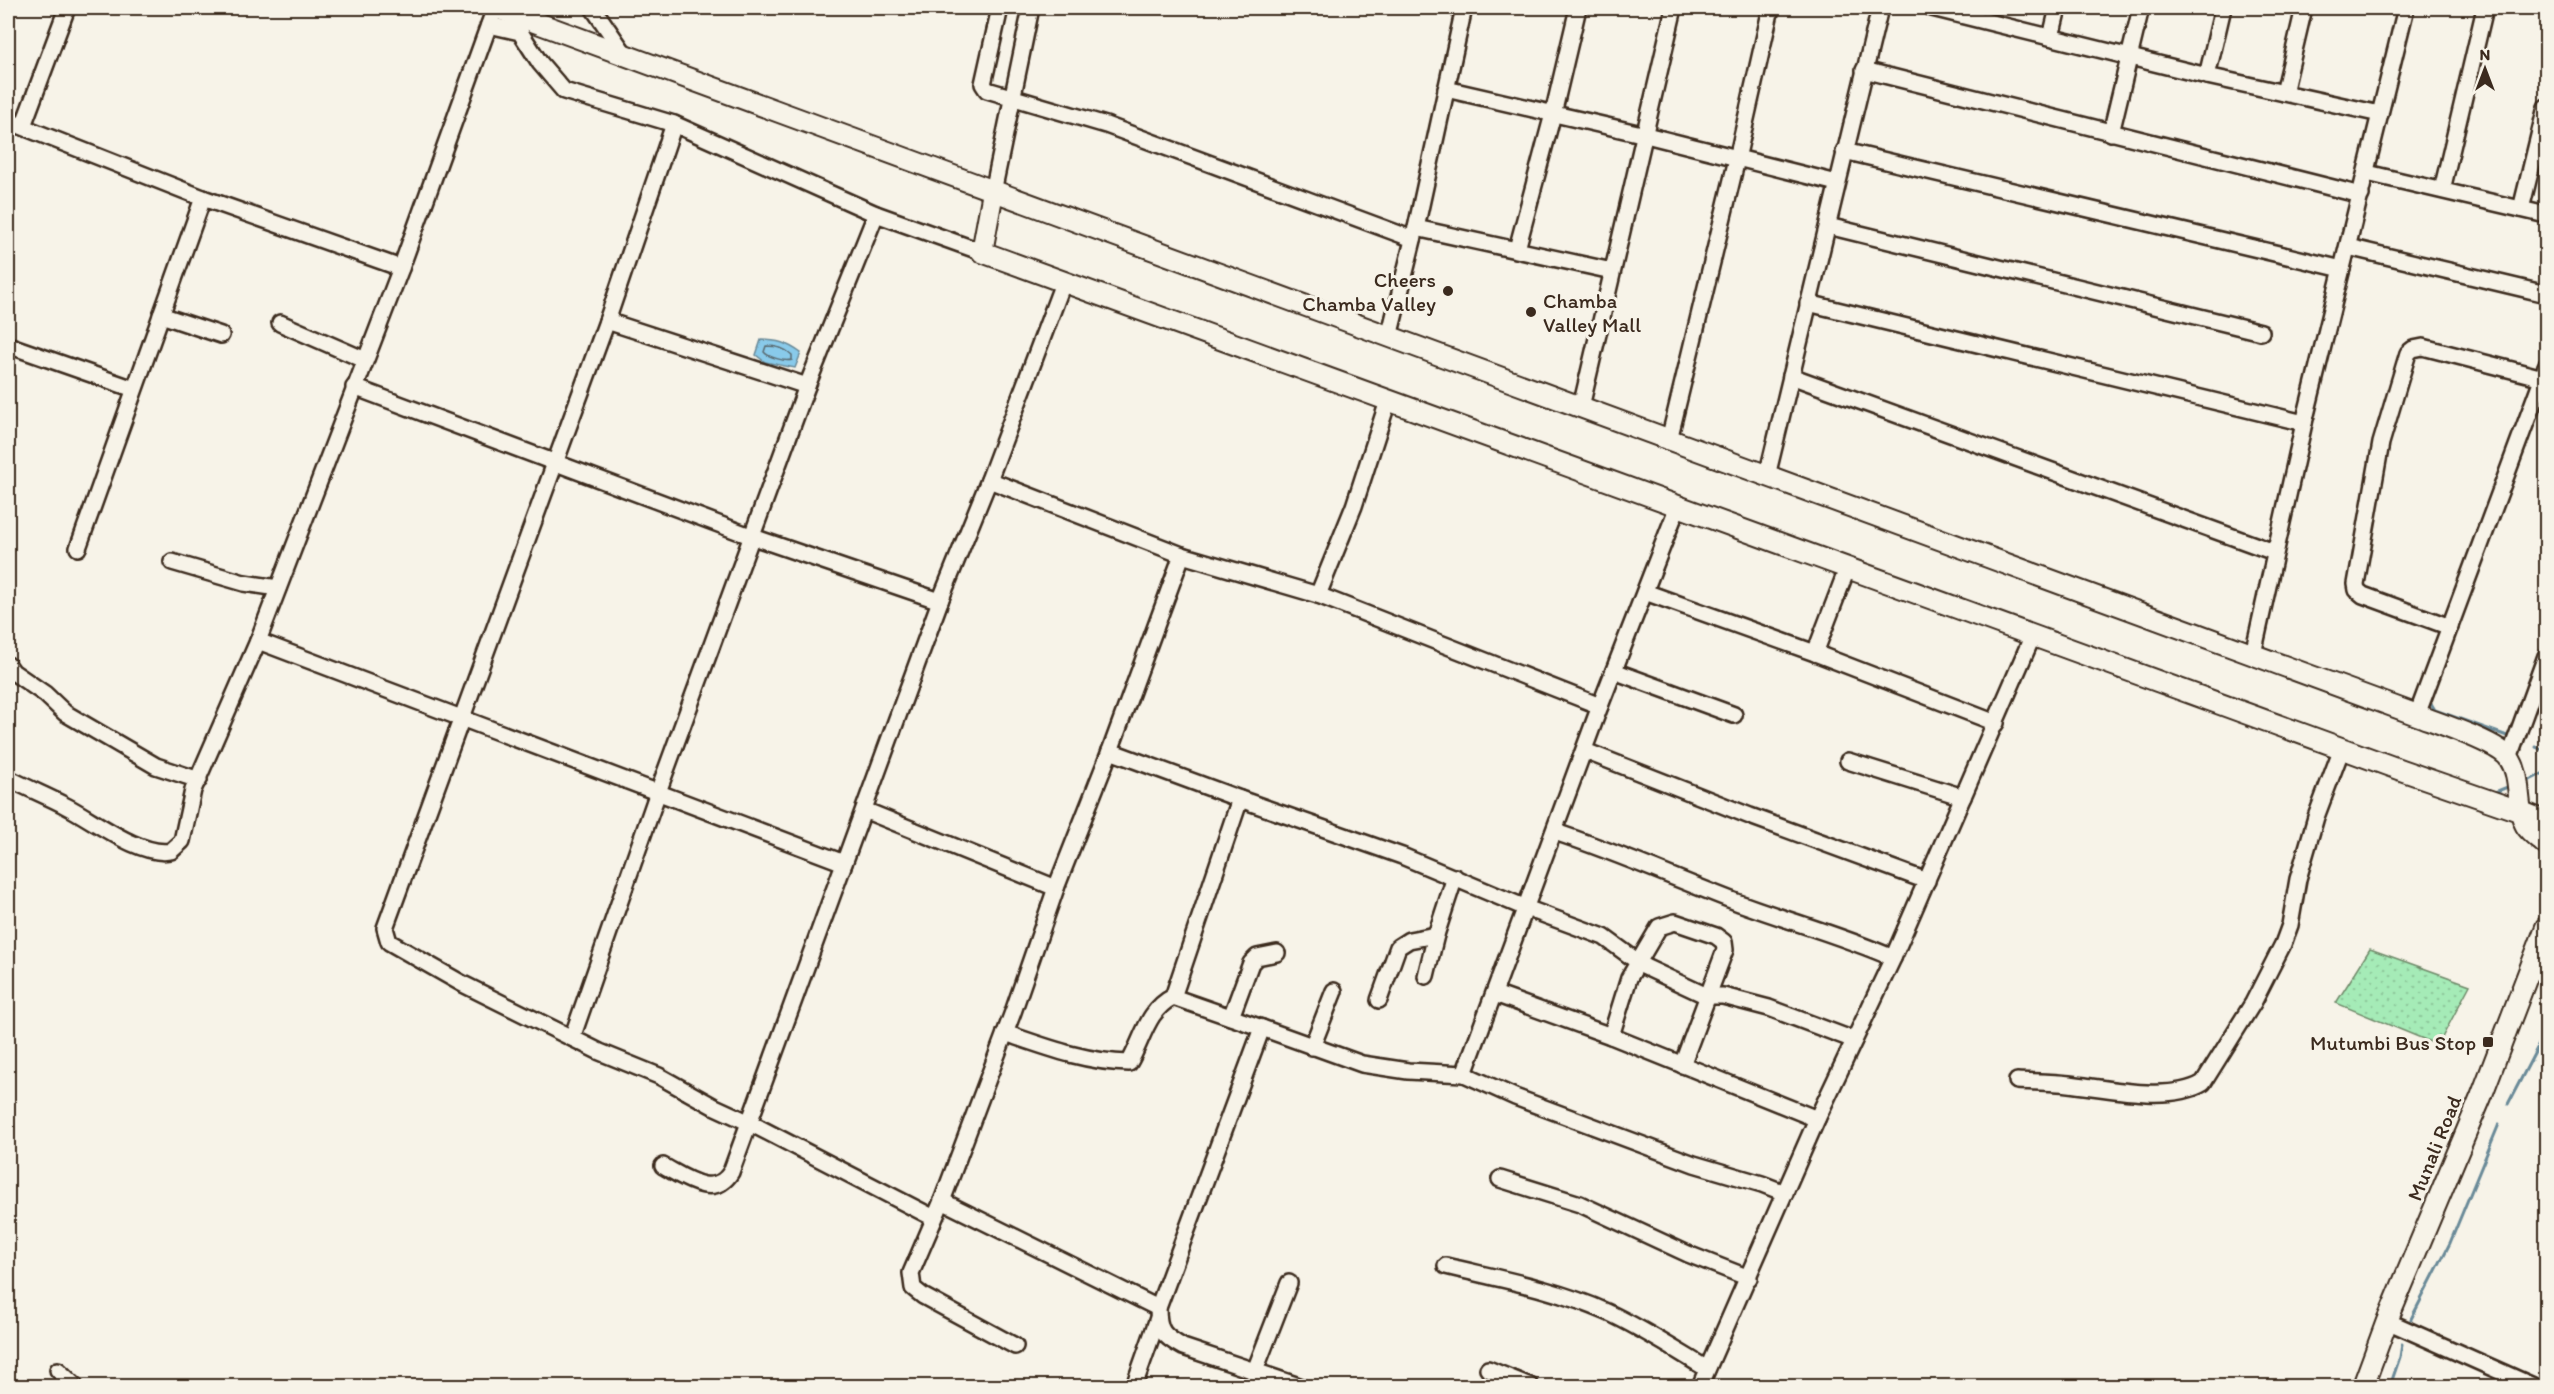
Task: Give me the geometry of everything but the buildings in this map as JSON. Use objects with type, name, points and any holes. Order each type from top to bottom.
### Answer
[{"type":"main road","points":[[494,13],[624,53],[993,192],[2417,715],[2493,746],[2509,758],[2516,776],[2526,827],[2547,845]]},
{"type":"main road","points":[[993,192],[982,252],[1063,284],[2522,812],[2537,818],[2547,826]]},
{"type":"main road","name":"Munali Road","points":[[2373,1386],[2392,1323],[2547,927]]},
{"type":"main road","name":"Munali Road","points":[[2363,1386],[2547,958]]},
{"type":"street","points":[[23,126],[66,8]]},
{"type":"street","points":[[593,8],[624,53]]},
{"type":"street","points":[[1000,8],[983,84],[987,90],[1117,129],[1414,234],[1517,249],[1612,272]]},
{"type":"street","points":[[993,192],[1031,8]]},
{"type":"street","points":[[1389,337],[1464,8]]},
{"type":"street","points":[[1517,249],[1578,8]]},
{"type":"street","points":[[1581,407],[1674,8]]},
{"type":"street","points":[[1670,440],[1737,159],[1770,8]]},
{"type":"street","points":[[1767,476],[1880,8]]},
{"type":"street","points":[[1932,8],[2207,76],[2380,114]]},
{"type":"street","points":[[2051,37],[2058,8]]},
{"type":"street","points":[[2110,132],[2141,8]]},
{"type":"street","points":[[2207,76],[2223,8]]},
{"type":"street","points":[[2284,93],[2304,8]]},
{"type":"street","points":[[2253,654],[2304,423],[2406,8]]},
{"type":"street","points":[[2442,190],[2485,8]]},
{"type":"street","points":[[8,778],[68,807],[129,842],[165,852],[178,846],[182,841],[190,798],[258,641],[494,13],[508,27],[520,32],[540,63],[564,91],[674,124],[722,143],[876,214],[982,252]]},
{"type":"street","points":[[1864,70],[2361,195]]},
{"type":"street","points":[[1446,89],[1646,135],[1837,183]]},
{"type":"street","points":[[2521,209],[2547,107]]},
{"type":"street","points":[[8,121],[203,198],[400,268]]},
{"type":"street","points":[[674,124],[607,321],[385,928],[385,935],[389,942],[406,953],[472,988],[627,1065],[659,1076],[713,1106],[934,1218]]},
{"type":"street","points":[[1844,151],[2342,269]]},
{"type":"street","points":[[2367,173],[2547,215]]},
{"type":"street","points":[[78,548],[203,198]]},
{"type":"street","points":[[572,1038],[658,792],[807,386],[876,214]]},
{"type":"street","points":[[1828,226],[2261,332]]},
{"type":"street","points":[[2348,247],[2547,294]]},
{"type":"street","points":[[663,1167],[703,1185],[716,1186],[722,1183],[731,1172],[940,601],[989,480],[1063,284]]},
{"type":"street","points":[[1808,303],[2304,423]]},
{"type":"street","points":[[161,315],[220,334]]},
{"type":"street","points":[[607,321],[807,386]]},
{"type":"street","points":[[280,323],[365,360]]},
{"type":"street","points":[[8,345],[134,389]]},
{"type":"street","points":[[2417,715],[2450,627],[2545,370],[2423,347],[2413,349],[2408,353],[2381,443],[2356,584],[2357,590],[2363,595],[2450,627]]},
{"type":"street","points":[[1791,376],[2274,552]]},
{"type":"street","points":[[354,387],[753,537],[940,601]]},
{"type":"street","points":[[1318,595],[1354,506],[1388,401]]},
{"type":"street","points":[[989,480],[1182,555],[1318,595],[1600,706]]},
{"type":"street","points":[[1464,1074],[1496,994],[1600,706],[1678,506]]},
{"type":"street","points":[[1015,1346],[923,1296],[913,1288],[911,1272],[942,1201],[1056,888],[1110,751],[1182,555]]},
{"type":"street","points":[[172,562],[244,583],[278,588]]},
{"type":"street","points":[[1815,653],[1847,568]]},
{"type":"street","points":[[1645,592],[1815,653],[1995,723]]},
{"type":"street","points":[[1700,1386],[1817,1119],[1893,958],[2033,636]]},
{"type":"street","points":[[258,641],[844,863]]},
{"type":"street","points":[[2509,758],[2547,656]]},
{"type":"street","points":[[8,664],[13,672],[45,694],[65,713],[156,766],[199,780]]},
{"type":"street","points":[[1614,671],[1734,716]]},
{"type":"street","points":[[2017,1081],[2069,1084],[2114,1091],[2156,1092],[2199,1086],[2209,1077],[2253,1003],[2283,944],[2290,925],[2298,879],[2316,817],[2342,747]]},
{"type":"street","points":[[1110,751],[1402,856],[1526,908],[1604,937],[1637,962],[1669,980],[1707,996],[1724,996],[1768,1008],[1854,1040]]},
{"type":"street","points":[[1585,751],[1750,816],[1927,881]]},
{"type":"street","points":[[1848,761],[1963,797]]},
{"type":"street","points":[[1005,1033],[1069,1056],[1107,1063],[1129,1063],[1151,1016],[1159,1005],[1173,997],[1240,799]]},
{"type":"street","points":[[864,810],[1056,888]]},
{"type":"street","points":[[1555,832],[1602,847],[1734,900],[1893,958]]},
{"type":"street","points":[[1426,976],[1436,935],[1455,877]]},
{"type":"street","points":[[1611,1036],[1629,978],[1659,927],[1675,922],[1716,936],[1724,942],[1725,950],[1682,1065]]},
{"type":"street","points":[[1379,1000],[1398,947],[1409,940],[1436,935]]},
{"type":"street","points":[[1231,1017],[1251,963],[1257,957],[1277,953]]},
{"type":"street","points":[[1312,1047],[1334,991]]},
{"type":"street","points":[[1496,994],[1611,1036],[1817,1119]]},
{"type":"street","points":[[1173,997],[1362,1064],[1408,1071],[1464,1074],[1515,1097],[1694,1164],[1785,1193]]},
{"type":"street","points":[[1134,1386],[1158,1313],[1262,1028]]},
{"type":"street","points":[[1500,1179],[1519,1183],[1580,1204],[1688,1254],[1749,1278]]},
{"type":"street","points":[[942,1201],[1158,1313]]},
{"type":"street","points":[[1446,1266],[1560,1294],[1606,1312],[1650,1334],[1707,1369]]},
{"type":"street","points":[[1254,1373],[1288,1283]]},
{"type":"street","points":[[1158,1313],[1162,1332],[1183,1347],[1254,1373],[1299,1386]]},
{"type":"street","points":[[2392,1323],[2533,1386]]},
{"type":"street","points":[[1488,1369],[1530,1386]]},
{"type":"street","points":[[58,1370],[75,1386]]},
{"type":"green space","points":[[2370,949],[2470,985],[2438,1045],[2336,1003]]},
{"type":"water","points":[[761,340],[782,343],[801,353],[795,368],[765,362],[756,355]]},
{"type":"waterway","points":[[2429,700],[2435,710],[2510,737]]},
{"type":"waterway","points":[[2536,747],[2546,751]]},
{"type":"waterway","points":[[2530,780],[2546,772]]},
{"type":"waterway","points":[[2495,792],[2510,786]]},
{"type":"waterway","points":[[2508,1104],[2546,1031]]},
{"type":"waterway","points":[[2411,1319],[2450,1243],[2499,1124]]},
{"type":"waterway","points":[[2390,1386],[2402,1344]]},
{"type":"place","name":"Cheers Chamba Valley","points":[[1448,291]]},
{"type":"place","name":"Chamba Valley Mall","points":[[1531,312]]},
{"type":"place","name":"Mutumbi Bus Stop","points":[[2488,1042]]}]
